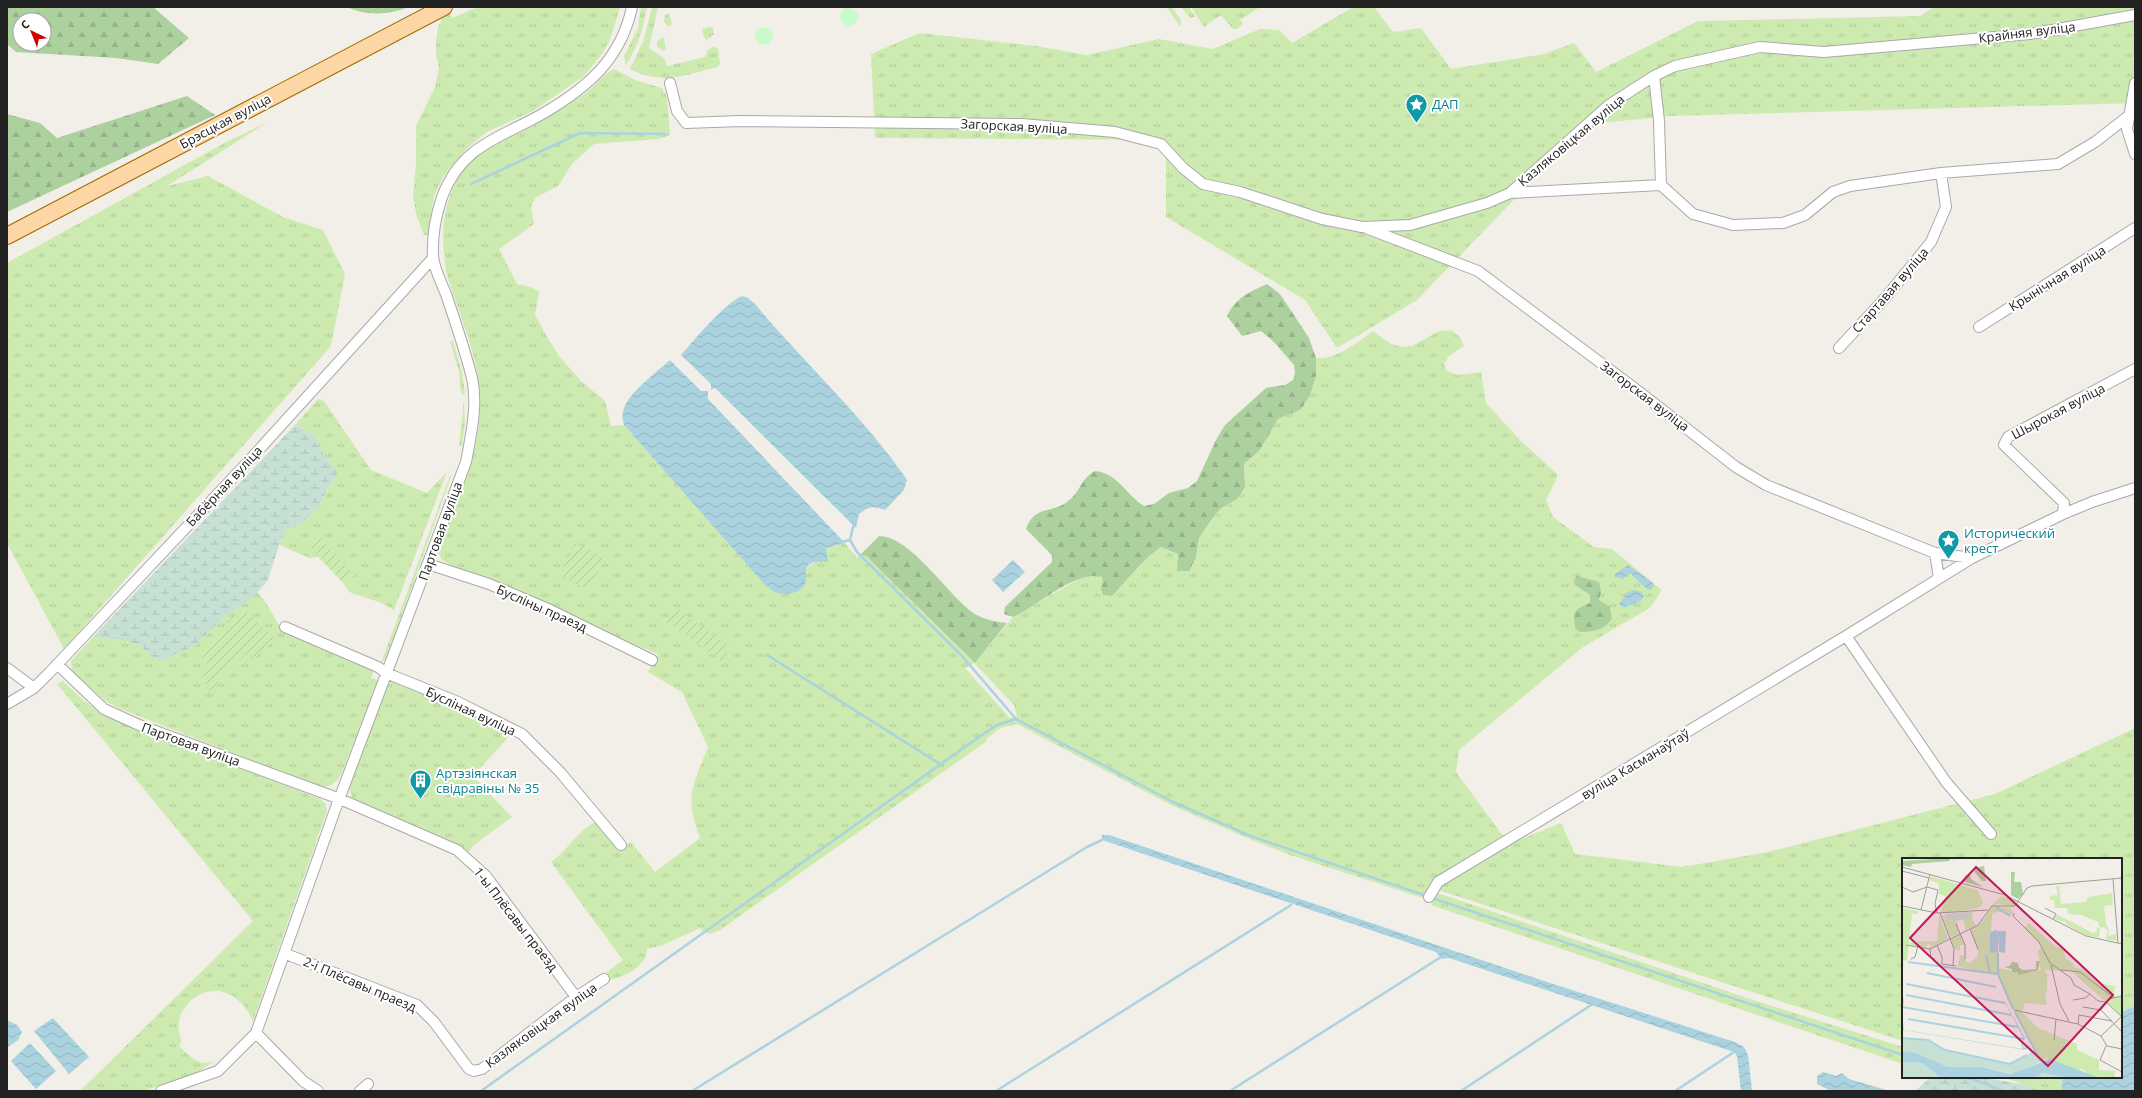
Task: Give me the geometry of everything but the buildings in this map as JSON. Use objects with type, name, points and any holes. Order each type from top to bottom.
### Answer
[{"type":"main road","name":"Брэсцкая вуліца","points":[[7,236],[444,7]]},
{"type":"street","points":[[433,258],[434,230],[442,197],[454,173],[472,152],[486,142],[544,113],[577,92],[592,79],[614,54],[623,36],[632,7]]},
{"type":"street","name":"Крайняя вуліца","points":[[1917,44],[2030,34],[2135,15]]},
{"type":"street","name":"Казляковіцкая вуліца","points":[[1510,193],[1609,105],[1654,76],[1675,66],[1760,47],[1824,52],[1917,44]]},
{"type":"street","points":[[1654,76],[1659,121],[1661,185],[1693,214],[1733,225],[1783,223],[1805,215],[1833,192],[1850,186],[1941,174],[2058,164],[2095,142],[2133,114]]},
{"type":"street","name":"Загорская вуліца","points":[[670,83],[677,111],[686,123],[749,121],[1015,123],[1114,132],[1161,144],[1183,168],[1203,184],[1240,192],[1322,219],[1362,227],[1478,271],[1633,387],[1736,467],[1766,486],[1936,553],[1972,558]]},
{"type":"street","points":[[2135,83],[2133,114],[2128,129],[2135,154]]},
{"type":"street","name":"Стартавая вуліца","points":[[1839,348],[1886,297],[1931,242],[1946,207],[1941,174]]},
{"type":"street","name":"Загорская вуліца","points":[[1362,227],[1410,225],[1488,203],[1510,193],[1661,185]]},
{"type":"street","name":"Крынічная вуліца","points":[[1979,327],[2135,228]]},
{"type":"street","name":"Партовая вуліца","points":[[161,1091],[218,1071],[256,1033],[286,954],[386,673],[466,462],[472,429],[474,402],[472,379],[433,258]]},
{"type":"street","name":"Бабёрная вуліца","points":[[7,704],[34,688],[57,664],[246,464],[433,258]]},
{"type":"street","name":"Шырокая вуліца","points":[[2063,514],[2064,503],[2004,445],[2008,437],[2135,369]]},
{"type":"street","name":"вуліца Касманаўтаў","points":[[1429,897],[1438,882],[1846,636],[1972,558],[2063,514],[2092,502],[2135,488]]},
{"type":"street","points":[[1936,553],[1939,578]]},
{"type":"street","name":"Бусліны праезд","points":[[428,564],[489,584],[546,608],[652,660]]},
{"type":"street","name":"Бусліная вуліца","points":[[284,628],[378,667],[386,673],[458,702],[522,734],[560,772],[621,845]]},
{"type":"street","points":[[1846,636],[1946,782],[1991,834]]},
{"type":"street","name":"Партовая вуліца","points":[[57,664],[104,709],[139,725],[340,799]]},
{"type":"street","points":[[7,668],[34,688]]},
{"type":"street","name":"1-ы Плёсавы праезд","points":[[340,799],[445,844],[470,860],[486,876],[576,997]]},
{"type":"street","name":"2-і Плёсавы праезд","points":[[286,954],[417,1005],[446,1037]]},
{"type":"street","name":"Казляковіцкая вуліца","points":[[446,1037],[469,1069],[474,1071],[482,1069],[576,997],[604,979]]},
{"type":"street","points":[[256,1033],[303,1082],[318,1091]]},
{"type":"street","points":[[360,1091],[368,1084]]},
{"type":"green space","points":[[7,7],[153,7],[189,38],[158,64],[116,58],[16,52],[52,52],[52,12],[12,12],[12,48],[7,44]]},
{"type":"green space","points":[[347,7],[408,7],[393,12],[369,13]]},
{"type":"green space","points":[[478,7],[620,7],[610,40],[602,54],[584,76],[533,111],[487,132],[468,147],[443,177],[434,196],[428,235],[424,235],[416,214],[413,194],[416,166],[416,126],[435,87],[439,68],[436,55],[438,28],[443,16],[449,13],[452,18]]},
{"type":"green space","points":[[641,7],[647,7],[644,22],[640,37],[626,65],[624,56],[638,28]]},
{"type":"green space","points":[[652,7],[658,7],[649,48],[664,58],[667,66],[705,57],[707,51],[714,46],[718,49],[720,64],[717,67],[684,76],[664,78],[653,77],[630,69],[644,39]]},
{"type":"green space","points":[[1167,7],[1172,7],[1181,20],[1180,27]]},
{"type":"green space","points":[[1181,7],[1189,7],[1195,17],[1190,18]]},
{"type":"green space","points":[[1191,7],[1260,7],[1240,20],[1243,24],[1237,29],[1233,29],[1221,15],[1204,27]]},
{"type":"green space","points":[[1353,7],[1374,7],[1393,32],[1421,28],[1451,69],[1544,54],[1574,43],[1596,72],[1698,21],[1920,16],[1934,7],[2135,7],[2135,103],[1670,116],[1601,123],[1566,146],[1417,300],[1337,348],[1305,300],[1166,217],[1166,140],[875,138],[871,54],[920,33],[1036,46],[1087,55],[1159,39],[1213,49],[1260,29],[1279,30],[1292,43]]},
{"type":"green space","points":[[845,8],[853,8],[858,13],[856,24],[853,26],[845,26],[840,21],[840,13]]},
{"type":"green space","points":[[669,14],[672,24],[668,27],[664,21],[665,15]]},
{"type":"green space","points":[[709,27],[713,28],[714,34],[707,40],[704,37],[702,29]]},
{"type":"green space","points":[[760,27],[768,27],[773,32],[771,43],[768,45],[760,45],[755,40],[755,32]]},
{"type":"green space","points":[[662,37],[664,39],[666,49],[663,51],[657,46],[657,41]]},
{"type":"green space","points":[[614,69],[635,80],[662,88],[667,97],[670,135],[659,139],[594,144],[572,164],[558,186],[535,198],[531,207],[534,224],[499,249],[517,284],[531,287],[539,292],[535,315],[559,356],[582,382],[605,401],[611,426],[624,425],[764,584],[777,593],[806,582],[807,569],[819,558],[826,548],[845,543],[857,558],[860,555],[866,556],[975,663],[1013,617],[1077,580],[1092,575],[1101,576],[1104,581],[1101,589],[1112,595],[1141,564],[1161,547],[1178,554],[1177,560],[1196,557],[1199,538],[1220,509],[1237,499],[1245,489],[1244,464],[1260,450],[1278,419],[1300,410],[1316,376],[1316,358],[1332,356],[1346,350],[1373,331],[1391,344],[1401,347],[1412,346],[1439,331],[1451,330],[1460,337],[1464,346],[1449,356],[1444,364],[1447,371],[1457,375],[1481,372],[1486,403],[1521,441],[1558,475],[1546,500],[1553,517],[1594,547],[1612,549],[1662,590],[1650,608],[1583,647],[1459,750],[1456,772],[1509,844],[1561,823],[1575,854],[1682,867],[1768,852],[1995,794],[2135,728],[2135,1006],[2122,1012],[2122,858],[1902,858],[1902,1041],[1438,890],[1426,899],[1290,855],[1171,805],[1017,724],[1000,728],[986,739],[987,741],[720,930],[710,934],[702,931],[700,928],[663,945],[647,949],[646,956],[643,961],[632,971],[606,981],[600,977],[623,960],[551,862],[563,852],[583,830],[595,822],[619,851],[631,842],[655,872],[700,838],[692,812],[692,791],[708,747],[682,692],[648,672],[658,654],[620,639],[509,589],[467,574],[451,566],[442,559],[439,550],[439,545],[467,476],[477,440],[480,403],[477,370],[473,354],[446,270],[443,240],[445,213],[449,199],[461,174],[469,163],[480,153],[494,144],[539,123],[549,114],[583,95],[603,76]],"holes":[[[974,663],[1014,705],[1017,717],[1010,718],[965,668]]]},
{"type":"green space","points":[[187,96],[215,115],[7,212],[7,114],[40,123],[57,138]]},
{"type":"green space","points":[[268,122],[167,186],[208,176],[283,217],[323,230],[345,274],[331,346],[64,649],[7,543],[7,263],[228,141]]},
{"type":"green space","points":[[1267,284],[1280,294],[1309,338],[1316,358],[1316,376],[1310,395],[1300,410],[1278,419],[1260,450],[1244,464],[1245,488],[1237,499],[1220,509],[1199,538],[1196,557],[1189,571],[1177,571],[1178,554],[1161,547],[1141,564],[1112,596],[1103,595],[1101,589],[1103,580],[1101,576],[1090,576],[1067,584],[1013,617],[1004,614],[1005,607],[1052,562],[1052,555],[1026,529],[1034,516],[1038,513],[1061,506],[1067,502],[1072,498],[1086,478],[1095,471],[1110,476],[1116,480],[1144,506],[1154,504],[1169,493],[1188,488],[1197,481],[1216,440],[1225,425],[1266,388],[1285,385],[1293,380],[1295,374],[1294,365],[1273,341],[1261,331],[1242,336],[1227,316],[1239,300],[1244,296]]},
{"type":"green space","points":[[450,341],[453,341],[462,372],[465,394],[463,395],[461,392],[459,372]]},
{"type":"green space","points":[[318,399],[324,401],[371,470],[427,493],[447,472],[394,610],[382,603],[349,592],[344,584],[354,575],[308,546],[319,557],[310,558],[279,545],[286,530],[304,522],[320,505],[326,491],[338,473],[321,450],[314,434],[295,425]]},
{"type":"green space","points":[[464,400],[465,424],[462,445],[459,446]]},
{"type":"green space","points":[[295,425],[314,434],[321,450],[338,473],[326,491],[320,505],[304,522],[286,530],[279,545],[268,580],[253,597],[226,616],[194,646],[161,661],[150,655],[139,645],[123,640],[93,637]]},
{"type":"green space","points":[[450,476],[451,477],[387,657],[381,663]]},
{"type":"green space","points":[[319,536],[354,575],[344,584],[308,546]]},
{"type":"green space","points":[[879,536],[891,539],[904,546],[917,556],[965,606],[975,614],[987,619],[1007,623],[975,663],[866,556],[860,555]]},
{"type":"green space","points":[[575,543],[605,558],[589,590],[559,576]]},
{"type":"green space","points":[[1577,576],[1599,582],[1601,591],[1599,600],[1610,607],[1612,619],[1602,628],[1589,632],[1580,632],[1575,628],[1574,617],[1576,611],[1590,603],[1590,595],[1575,585],[1574,580]]},
{"type":"green space","points":[[257,592],[264,600],[282,630],[374,670],[371,678],[378,680],[341,775],[337,781],[329,786],[319,787],[118,708],[107,702],[72,672],[71,661],[93,637],[123,640],[139,645],[150,655],[161,661],[194,646],[226,616]]},
{"type":"green space","points":[[676,608],[731,647],[722,661],[666,622]]},
{"type":"green space","points":[[243,609],[276,639],[252,660],[246,654],[218,681],[219,683],[209,692],[203,674],[209,666],[197,653],[228,627],[227,622]]},
{"type":"green space","points":[[394,680],[461,707],[510,733],[505,741],[473,776],[512,817],[474,845],[468,853],[451,841],[353,800],[349,788],[387,686]]},
{"type":"green space","points":[[63,681],[84,701],[110,718],[320,799],[325,803],[327,811],[253,1021],[241,1003],[227,993],[213,991],[200,995],[189,1003],[181,1014],[178,1027],[182,1041],[179,1046],[199,1062],[203,1063],[214,1061],[197,1073],[144,1091],[80,1091],[253,921],[57,684]]},
{"type":"green space","points":[[1435,892],[1750,999],[1902,1047],[1902,1064],[1431,905]]},
{"type":"green space","points":[[1930,1078],[1973,1078],[2001,1080],[2028,1086],[2042,1091],[1915,1091]]},
{"type":"green space","points":[[2005,1078],[2063,1078],[2061,1091],[2042,1091]]},
{"type":"water","points":[[742,296],[748,298],[755,304],[793,348],[853,412],[907,480],[904,490],[885,510],[871,508],[866,509],[859,514],[856,528],[715,388],[711,390],[711,384],[681,355],[718,314]]},
{"type":"water","points":[[670,360],[701,391],[708,391],[708,399],[845,543],[826,548],[828,562],[815,562],[808,566],[806,570],[805,585],[799,590],[781,594],[774,592],[764,584],[624,425],[623,412],[625,405],[642,384]]},
{"type":"water","points":[[1013,560],[1025,572],[1003,592],[992,580]]},
{"type":"water","points":[[1628,565],[1652,582],[1654,586],[1651,590],[1647,589],[1630,573],[1623,579],[1615,577],[1615,574]]},
{"type":"water","points":[[1633,590],[1642,592],[1644,596],[1641,601],[1623,608],[1619,604],[1627,593]]},
{"type":"water","points":[[1102,835],[1109,835],[1547,982],[1735,1042],[1744,1047],[1748,1055],[1752,1091],[1741,1091],[1737,1056],[1734,1052],[1449,958],[1442,959],[1436,952],[1102,840]]},
{"type":"water","points":[[2135,1006],[2135,1091],[2061,1091],[2063,1078],[2122,1078],[2122,1012]]},
{"type":"water","points":[[53,1018],[89,1057],[69,1074],[34,1031]]},
{"type":"water","points":[[7,1020],[17,1025],[22,1032],[18,1040],[7,1048]]},
{"type":"water","points":[[30,1043],[56,1071],[36,1089],[11,1061]]},
{"type":"water","points":[[1823,1072],[1836,1076],[1842,1073],[1849,1079],[1890,1091],[1831,1091],[1817,1084],[1817,1076]]},
{"type":"waterway","points":[[471,184],[580,133],[665,134]]},
{"type":"waterway","points":[[854,523],[850,540],[857,552],[962,656],[1016,719],[1173,802],[1253,837],[1427,896]]},
{"type":"waterway","points":[[841,542],[850,540]]},
{"type":"waterway","points":[[767,655],[940,764]]},
{"type":"waterway","points":[[481,1091],[979,737],[997,725],[1016,719]]},
{"type":"waterway","points":[[692,1091],[1087,847],[1102,840]]},
{"type":"waterway","points":[[1432,898],[1902,1055]]},
{"type":"waterway","points":[[996,1091],[1291,905]]},
{"type":"waterway","points":[[1230,1091],[1441,957]]},
{"type":"waterway","points":[[1461,1091],[1591,1005]]},
{"type":"waterway","points":[[1675,1091],[1734,1052]]},
{"type":"waterway","points":[[1970,1078],[2003,1091]]},
{"type":"place","name":"ДАП","points":[[1417,124]]},
{"type":"place","name":"Исторический крест","points":[[1948,560]]},
{"type":"place","name":"Артэзіянская свідравіны № 35","points":[[420,800]]}]
